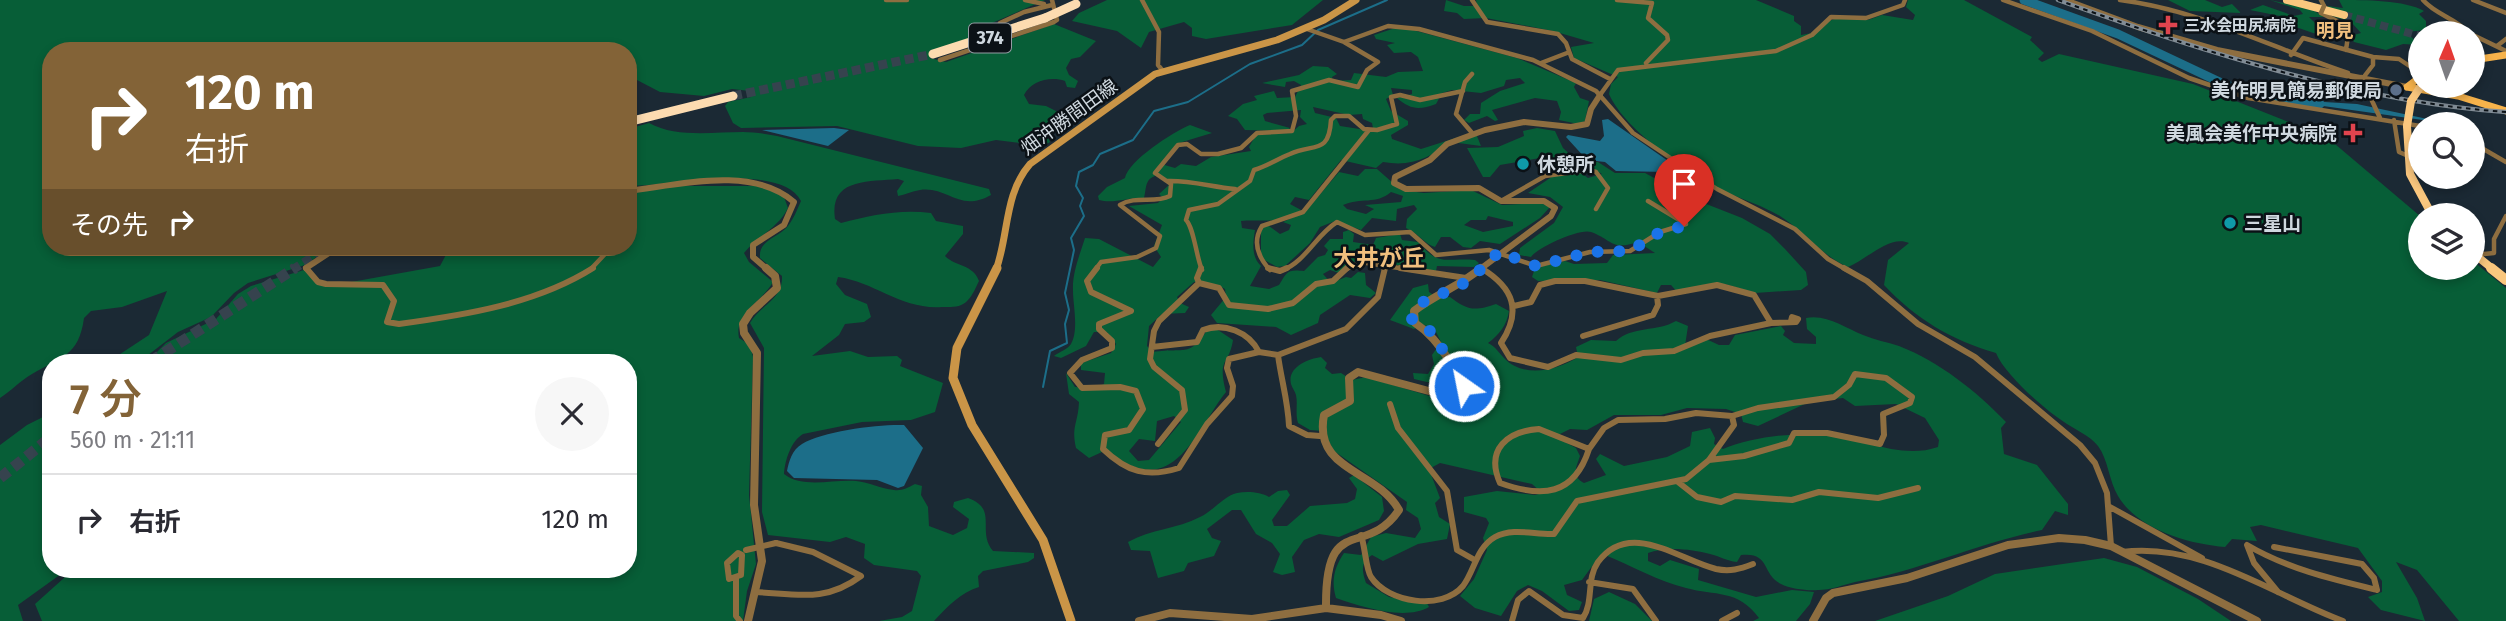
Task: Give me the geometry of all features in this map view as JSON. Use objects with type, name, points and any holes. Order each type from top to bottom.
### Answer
[{"type":"highway","name":"374","points":[[937,57],[1045,18],[1086,0]]},
{"type":"highway","points":[[2287,0],[2344,15]]},
{"type":"highway","points":[[637,120],[733,96]]},
{"type":"highway","points":[[2414,98],[2411,101],[2407,126],[2407,171],[2416,194],[2423,203]]},
{"type":"highway","points":[[2485,263],[2506,280]]},
{"type":"main road","name":"畑沖勝間田線","points":[[1070,621],[1057,571],[1042,539],[957,395],[952,379],[953,362],[999,262],[1007,211],[1023,170],[1147,79],[1163,72],[1311,31],[1356,0]]},
{"type":"main road","points":[[2485,59],[2506,53]]},
{"type":"main road","points":[[2463,98],[2506,111]]},
{"type":"street","points":[[886,0],[907,0]]},
{"type":"street","points":[[1025,0],[1034,4],[1052,3]]},
{"type":"street","points":[[1142,0],[1159,32],[1158,66],[1163,72]]},
{"type":"street","points":[[1472,0],[1487,22],[1559,34],[1566,43],[1567,53],[1579,64],[1603,73],[1610,79]]},
{"type":"street","points":[[1617,0],[1652,3],[1648,18],[1668,38],[1657,48],[1653,59],[1639,65]]},
{"type":"street","points":[[1326,608],[1327,566],[1331,555],[1339,545],[1391,521],[1399,510],[1397,503],[1334,457],[1320,436],[1324,415],[1350,401],[1349,378],[1358,372],[1439,393],[1453,394],[1462,390],[1462,377],[1444,356],[1434,335],[1415,323],[1412,315],[1429,298],[1456,288],[1470,278],[1499,252],[1532,230],[1555,208],[1544,201],[1501,201],[1479,188],[1406,189],[1394,183],[1395,177],[1404,170],[1430,160],[1447,145],[1473,134],[1524,122],[1583,126],[1590,121],[1591,108],[1618,70],[1639,65],[1749,56],[1776,51],[1812,35],[1831,17],[1872,17],[1903,5],[1905,0]]},
{"type":"street","points":[[2003,0],[2092,31],[2175,72],[2234,93],[2380,117],[2408,124]]},
{"type":"street","points":[[2065,0],[2173,38],[2407,87]]},
{"type":"street","points":[[2120,0],[2138,2],[2234,30],[2291,55],[2363,78]]},
{"type":"street","points":[[2321,0],[2324,6],[2321,13],[2337,20],[2348,36],[2346,50]]},
{"type":"street","points":[[2425,0],[2434,0]]},
{"type":"street","points":[[2425,0],[2431,9],[2458,21]]},
{"type":"street","points":[[2473,0],[2506,13]]},
{"type":"street","points":[[1000,23],[1052,3]]},
{"type":"street","points":[[937,57],[1054,22],[1057,20],[1052,3]]},
{"type":"street","points":[[1344,42],[1388,26],[1404,26],[1540,63],[1575,78],[1600,95],[1625,126],[1647,143],[1717,189],[1795,229],[1828,259],[1867,281],[1918,324],[1975,357],[2080,445],[2103,479],[2110,507],[2111,545]]},
{"type":"street","points":[[1311,31],[1344,42],[1378,62],[1367,70],[1361,85],[1329,80],[1292,91],[1297,112],[1294,130],[1257,133],[1236,150],[1205,155],[1187,144],[1178,145],[1155,173],[1173,188],[1166,199],[1125,201],[1120,205],[1160,233],[1159,245],[1137,257],[1101,262],[1087,281],[1091,292],[1131,311],[1099,324],[1099,329],[1112,341],[1112,348],[1083,359],[1073,365],[1070,373],[1082,387],[1128,388],[1136,391],[1143,409],[1129,430],[1105,435],[1103,449],[1131,472],[1147,474],[1179,468],[1207,424],[1232,396],[1233,386],[1227,369],[1229,359],[1259,352],[1278,355],[1338,332],[1353,323],[1378,296],[1385,266]]},
{"type":"street","points":[[2291,55],[2303,38],[2373,57],[2399,59],[2408,66]]},
{"type":"street","points":[[2497,46],[2506,39]]},
{"type":"street","points":[[2485,40],[2506,53]]},
{"type":"street","points":[[1540,63],[1567,53]]},
{"type":"street","points":[[2363,78],[2373,65],[2373,57]]},
{"type":"street","points":[[1472,74],[1462,91],[1456,114],[1473,134]]},
{"type":"street","points":[[2363,78],[2380,117]]},
{"type":"street","points":[[1158,444],[1182,415],[1185,404],[1178,386],[1154,367],[1150,359],[1159,321],[1199,283],[1201,266],[1194,252],[1191,225],[1186,215],[1194,208],[1218,204],[1235,189],[1248,183],[1254,170],[1289,154],[1324,145],[1330,136],[1331,120],[1335,116],[1349,117],[1354,125],[1380,131],[1397,124],[1391,97],[1405,96],[1420,100],[1462,91]]},
{"type":"street","points":[[2394,121],[2399,152],[2406,155]]},
{"type":"street","points":[[1369,130],[1303,212],[1264,224],[1258,234],[1257,247],[1264,265],[1277,272],[1288,269],[1311,248],[1317,235],[1337,222],[1365,235],[1410,232],[1436,255],[1480,250],[1499,252],[1536,266],[1590,252],[1630,251],[1660,232],[1686,224],[1648,201]]},
{"type":"street","points":[[2485,150],[2506,162]]},
{"type":"street","points":[[1501,201],[1545,176],[1589,170],[1596,172],[1608,188],[1596,209]]},
{"type":"street","points":[[1167,181],[1184,180],[1198,185],[1235,189]]},
{"type":"street","points":[[637,190],[677,184],[753,184],[783,190],[794,202],[784,225],[753,245],[752,257],[778,282],[773,295],[745,317],[742,325],[743,332],[756,345],[757,353],[754,506],[762,561],[748,621]]},
{"type":"street","points":[[2485,253],[2494,253],[2494,239],[2506,216]]},
{"type":"street","points":[[324,256],[306,268],[318,282],[383,285],[394,301],[387,322],[399,324],[484,310],[558,287],[596,269],[604,256]]},
{"type":"street","points":[[1199,283],[1219,288],[1229,305],[1268,309],[1293,303],[1316,284],[1338,278],[1354,264],[1470,278]]},
{"type":"street","points":[[1481,268],[1500,281],[1514,306],[1511,328],[1502,343],[1504,351],[1510,358],[1536,366],[1555,365],[1576,355],[1615,360],[1643,353],[1674,351],[1710,336],[1791,321]]},
{"type":"street","points":[[1514,306],[1531,302],[1540,285],[1554,282],[1595,282],[1633,293],[1657,296],[1686,295],[1707,286],[1719,286],[1754,295],[1771,323]]},
{"type":"street","points":[[1583,335],[1653,315],[1657,296]]},
{"type":"street","points":[[1152,347],[1191,344],[1200,338],[1203,330],[1217,326],[1250,339],[1259,352]]},
{"type":"street","points":[[1278,355],[1282,384],[1289,399],[1289,426],[1294,431],[1320,436]]},
{"type":"street","points":[[1589,449],[1539,429],[1511,433],[1501,446],[1495,475],[1500,483],[1512,488],[1536,492],[1559,488],[1586,468],[1589,449],[1604,428],[1618,420],[1665,419],[1696,413],[1732,415],[1758,408],[1834,397],[1849,385],[1855,374],[1863,372],[1882,376],[1912,397],[1910,402],[1901,408],[1883,414],[1884,435],[1880,444],[1827,433],[1794,433],[1788,443],[1765,451],[1709,460]]},
{"type":"street","points":[[1390,404],[1391,412],[1402,433],[1445,487],[1454,513],[1457,550],[1473,559]]},
{"type":"street","points":[[1360,534],[1367,552],[1369,575],[1373,580],[1406,598],[1433,600],[1455,593],[1462,587],[1473,559],[1489,541],[1510,531],[1554,534],[1560,530],[1570,507],[1586,497],[1678,482],[1709,460],[1734,425],[1732,415]]},
{"type":"street","points":[[1678,482],[1697,496],[1721,502],[1735,496],[1751,495],[1792,500],[1819,492],[1878,498],[1919,488]]},
{"type":"street","points":[[2110,507],[2173,539],[2203,559],[2343,621]]},
{"type":"street","points":[[1813,621],[1826,598],[1833,593],[1905,579],[2019,541],[2074,538],[2111,545],[2257,621]]},
{"type":"street","points":[[1512,621],[1518,600],[1530,591],[1563,615],[1583,618],[1589,605],[1589,582],[1594,567],[1609,551],[1638,541],[1701,564],[1738,569],[1753,564]]},
{"type":"street","points":[[736,578],[727,577],[727,563],[733,555],[776,543],[813,552],[861,576],[844,589],[828,595],[755,592]]},
{"type":"street","points":[[2274,547],[2362,564],[2374,578],[2377,590],[2307,573],[2273,560],[2246,545],[2254,562],[2278,592]]},
{"type":"street","points":[[2122,552],[2152,550],[2203,559]]},
{"type":"street","points":[[738,553],[742,555],[742,572],[736,578],[736,616],[740,621]]},
{"type":"street","points":[[1589,582],[1633,589],[1656,621]]},
{"type":"street","points":[[1139,621],[1170,613],[1252,619],[1326,608],[1401,621]]},
{"type":"street","points":[[1722,621],[1737,612]]},
{"type":"green space","points":[[0,0],[1045,0],[992,23],[989,27],[994,31],[930,51],[930,58],[946,62],[1054,24],[1096,41],[1080,57],[1071,59],[1066,68],[1069,75],[1078,81],[1075,88],[1067,87],[1065,81],[1047,80],[1031,86],[1024,95],[1029,104],[1046,106],[1058,112],[1059,119],[1050,125],[1047,136],[1050,142],[1043,146],[996,140],[961,148],[918,146],[837,126],[741,128],[733,123],[725,106],[728,102],[751,97],[750,91],[732,89],[704,96],[660,92],[637,80],[637,42],[42,42],[42,256],[318,256],[305,265],[248,283],[234,293],[211,317],[178,332],[149,354],[120,354],[149,335],[167,291],[122,307],[91,311],[84,318],[78,340],[67,354],[42,354],[42,369],[0,398]]},
{"type":"green space","points":[[1107,0],[1323,0],[1292,25],[1206,39],[1192,36],[1192,28],[1184,22],[1149,32],[1141,48],[1117,31],[1072,21],[1079,13]]},
{"type":"green space","points":[[1446,0],[1464,6],[1477,6],[1476,0],[1756,0],[1794,16],[1794,21],[1801,26],[1801,35],[1812,33],[1825,22],[1845,16],[1868,20],[1882,15],[1913,20],[1915,15],[1906,7],[1908,0],[1964,0],[2032,37],[2030,40],[2044,53],[2038,59],[2042,62],[2059,54],[2193,84],[2299,126],[2335,144],[2408,206],[2408,280],[2485,280],[2485,271],[2506,288],[2506,621],[2459,621],[2417,570],[2396,562],[2417,598],[2425,621],[2381,610],[2368,597],[2382,592],[2382,581],[2358,548],[2261,525],[2250,527],[2257,541],[2232,539],[2225,547],[2181,539],[2151,526],[2127,508],[2118,496],[2104,457],[2088,436],[2038,402],[2008,372],[1996,353],[1964,342],[1935,327],[1884,285],[1888,260],[1909,243],[1902,241],[1886,245],[1848,267],[1821,250],[1780,216],[1711,184],[1677,163],[1644,137],[1617,108],[1609,94],[1611,84],[1618,77],[1574,58],[1571,47],[1594,43],[1553,31],[1486,18],[1464,19],[1457,13],[1444,11]]},
{"type":"green space","points":[[2168,0],[2205,0],[2222,7],[2232,4],[2241,13],[2190,11]]},
{"type":"green space","points":[[2270,0],[2311,9],[2324,17],[2309,17],[2319,27],[2339,29],[2346,39],[2316,34],[2290,25],[2280,16],[2250,10],[2263,5],[2294,16],[2303,14],[2300,10]]},
{"type":"green space","points":[[2339,0],[2396,3],[2424,11],[2419,14],[2426,21],[2408,21],[2408,44],[2386,50],[2354,42],[2350,36],[2361,33],[2351,22],[2332,16],[2328,6],[2343,8]]},
{"type":"green space","points":[[1395,28],[1409,29],[1517,58],[1576,83],[1574,87],[1580,98],[1589,101],[1585,121],[1578,124],[1559,120],[1561,112],[1557,101],[1535,98],[1492,110],[1498,120],[1495,121],[1487,116],[1469,123],[1464,120],[1470,114],[1480,114],[1481,103],[1500,91],[1525,83],[1520,78],[1506,80],[1504,86],[1481,93],[1452,90],[1442,93],[1436,104],[1420,108],[1411,107],[1397,98],[1412,94],[1412,90],[1391,88],[1393,95],[1386,99],[1391,111],[1408,121],[1408,125],[1391,135],[1392,139],[1421,149],[1465,135],[1477,136],[1481,146],[1451,142],[1420,160],[1383,162],[1376,168],[1341,160],[1309,200],[1295,197],[1290,204],[1301,210],[1295,215],[1281,220],[1241,221],[1242,228],[1255,230],[1254,254],[1261,266],[1250,286],[1269,289],[1279,285],[1288,272],[1304,271],[1318,257],[1325,255],[1328,250],[1324,246],[1330,239],[1343,239],[1343,232],[1349,230],[1354,234],[1353,242],[1373,245],[1376,238],[1400,234],[1402,240],[1418,242],[1438,258],[1475,260],[1479,263],[1474,267],[1437,266],[1436,271],[1390,264],[1388,256],[1377,256],[1375,260],[1349,264],[1339,273],[1330,270],[1323,274],[1331,283],[1346,277],[1351,278],[1358,272],[1365,273],[1366,285],[1376,293],[1370,298],[1350,295],[1320,315],[1318,323],[1291,335],[1276,327],[1217,323],[1211,315],[1226,297],[1225,289],[1218,285],[1194,282],[1177,297],[1180,303],[1189,307],[1185,313],[1162,314],[1149,326],[1147,346],[1153,352],[1186,350],[1196,344],[1208,329],[1218,330],[1233,340],[1223,367],[1226,392],[1191,444],[1169,464],[1156,469],[1142,469],[1102,452],[1089,458],[1076,448],[1074,430],[1079,402],[1069,394],[1066,373],[1075,387],[1094,388],[1104,384],[1105,373],[1081,370],[1081,363],[1111,353],[1116,344],[1107,332],[1094,332],[1086,346],[1061,358],[1054,356],[1070,346],[1073,338],[1073,284],[1077,264],[1085,238],[1099,239],[1153,267],[1161,257],[1154,246],[1162,225],[1129,206],[1158,203],[1163,198],[1159,194],[1169,185],[1160,175],[1149,180],[1144,198],[1105,201],[1099,200],[1098,196],[1107,187],[1125,178],[1134,164],[1152,148],[1190,125],[1212,133],[1179,143],[1161,164],[1175,168],[1181,164],[1196,166],[1211,157],[1251,151],[1249,147],[1256,135],[1291,133],[1299,126],[1307,124],[1300,117],[1301,110],[1263,115],[1265,121],[1290,128],[1287,131],[1245,130],[1237,119],[1228,116],[1243,104],[1257,100],[1254,96],[1274,91],[1277,98],[1295,97],[1301,85],[1294,81],[1286,82],[1285,87],[1262,83],[1299,75],[1313,66],[1328,67],[1337,74],[1332,77],[1333,81],[1351,80],[1354,73],[1386,77],[1398,72],[1423,71],[1418,57],[1411,52],[1394,53],[1387,45],[1395,43],[1376,39],[1374,35]],"holes":[[[1313,107],[1349,115],[1362,114],[1363,119],[1372,123],[1373,128],[1379,132],[1340,126],[1336,118],[1315,113]],[[1174,416],[1181,422],[1149,460],[1138,461],[1129,451],[1139,439],[1155,441],[1157,421]]]},
{"type":"green space","points":[[649,123],[671,131],[747,132],[777,136],[989,189],[991,195],[970,201],[930,190],[898,196],[897,191],[904,181],[898,179],[863,182],[844,189],[838,196],[835,219],[841,223],[886,213],[919,212],[931,213],[936,221],[963,226],[963,234],[945,256],[973,271],[979,281],[971,296],[962,304],[953,307],[928,307],[838,277],[836,284],[845,295],[867,304],[871,317],[864,322],[845,324],[839,335],[812,356],[850,351],[868,357],[897,356],[902,360],[900,366],[943,383],[935,412],[911,420],[862,422],[803,434],[789,451],[784,474],[800,481],[856,481],[894,490],[902,490],[915,484],[922,486],[921,495],[928,507],[929,526],[953,535],[967,528],[969,519],[953,507],[954,502],[968,498],[983,508],[986,536],[993,551],[1034,553],[1034,558],[1028,562],[983,571],[978,576],[979,587],[960,596],[934,621],[879,621],[902,617],[912,611],[921,576],[917,571],[874,565],[864,558],[865,544],[846,537],[830,542],[768,535],[762,512],[764,348],[750,323],[775,297],[781,284],[782,276],[760,258],[762,247],[788,226],[801,201],[789,189],[771,182],[748,179],[637,186],[637,126]]},
{"type":"green space","points":[[1537,128],[1555,131],[1563,148],[1575,159],[1555,165],[1546,157],[1500,165],[1490,177],[1483,177],[1467,148],[1498,147],[1524,136],[1523,131]]},
{"type":"green space","points":[[1577,160],[1598,162],[1615,173],[1645,173],[1691,198],[1742,218],[1770,234],[1785,249],[1806,272],[1808,285],[1801,290],[1755,293],[1725,284],[1707,284],[1678,293],[1671,285],[1661,285],[1657,293],[1600,280],[1538,281],[1532,277],[1535,268],[1565,261],[1574,264],[1607,263],[1613,255],[1655,253],[1638,242],[1617,245],[1591,232],[1585,232],[1559,240],[1531,257],[1519,255],[1520,248],[1554,223],[1563,207],[1550,197],[1528,193],[1553,176],[1580,172],[1588,178],[1602,174],[1591,168],[1567,171],[1563,165]]},
{"type":"green space","points":[[1365,169],[1377,169],[1401,190],[1424,193],[1471,190],[1502,205],[1541,203],[1550,207],[1540,218],[1500,244],[1480,241],[1471,248],[1463,247],[1450,237],[1441,237],[1435,247],[1432,246],[1406,228],[1407,219],[1417,209],[1414,205],[1397,209],[1396,221],[1372,218],[1361,230],[1335,221],[1320,227],[1310,243],[1285,266],[1277,267],[1261,258],[1261,231],[1266,224],[1280,234],[1289,230],[1291,225],[1283,222],[1305,212],[1339,172],[1358,176]],"holes":[[[1391,192],[1403,196],[1401,202],[1365,205],[1374,209],[1366,214],[1347,209],[1343,205],[1374,200]],[[1488,216],[1513,222],[1513,226],[1483,232],[1464,225],[1471,220],[1486,220]]]},
{"type":"green space","points":[[676,186],[761,186],[784,197],[788,208],[779,221],[744,253],[749,262],[773,282],[745,315],[739,329],[739,338],[750,345],[753,357],[749,495],[756,564],[747,591],[743,621],[42,621],[35,604],[64,578],[637,578],[637,354],[155,354],[166,343],[216,319],[238,294],[251,286],[304,270],[329,286],[440,266],[445,256],[637,256],[637,192]]},
{"type":"green space","points":[[1428,284],[1429,292],[1438,298],[1450,297],[1472,308],[1496,304],[1509,311],[1502,329],[1488,343],[1512,365],[1531,370],[1551,369],[1570,362],[1578,357],[1576,347],[1591,340],[1616,341],[1629,333],[1661,327],[1676,321],[1688,326],[1685,346],[1706,339],[1719,345],[1729,345],[1735,335],[1781,326],[1785,331],[1783,335],[1794,343],[1816,344],[1816,337],[1807,329],[1806,318],[1829,320],[1929,360],[1970,389],[2006,422],[2001,428],[2004,454],[2037,465],[2068,504],[2068,515],[2055,511],[2042,530],[1902,571],[1823,590],[1800,589],[1781,584],[1771,575],[1762,560],[1751,555],[1741,555],[1737,562],[1687,550],[1670,549],[1648,553],[1648,561],[1660,566],[1670,560],[1699,569],[1698,580],[1756,597],[1792,590],[1814,592],[1810,604],[1796,621],[1753,621],[1759,618],[1743,602],[1726,595],[1676,585],[1605,555],[1598,558],[1582,580],[1564,585],[1567,595],[1582,602],[1579,610],[1569,611],[1542,591],[1528,585],[1517,591],[1501,616],[1475,608],[1460,596],[1474,579],[1487,550],[1483,538],[1489,523],[1486,518],[1464,512],[1464,497],[1497,491],[1535,495],[1542,493],[1532,484],[1440,463],[1429,469],[1440,498],[1435,503],[1439,517],[1450,524],[1447,539],[1418,544],[1383,561],[1372,555],[1365,561],[1363,568],[1366,583],[1389,597],[1427,603],[1429,607],[1408,613],[1396,613],[1336,598],[1334,575],[1344,553],[1361,555],[1371,537],[1386,533],[1415,538],[1421,529],[1418,518],[1406,510],[1407,502],[1334,451],[1323,431],[1310,430],[1298,423],[1296,395],[1291,385],[1292,373],[1300,365],[1321,357],[1327,363],[1325,368],[1332,374],[1341,373],[1352,380],[1366,377],[1433,397],[1469,396],[1473,388],[1470,377],[1465,374],[1450,374],[1431,383],[1414,379],[1413,373],[1428,374],[1434,364],[1432,355],[1441,342],[1435,330],[1422,324],[1414,329],[1390,320],[1413,288]],"holes":[[[1843,398],[1855,406],[1896,404],[1925,418],[1939,440],[1938,447],[1896,450],[1840,437],[1800,434],[1773,436],[1723,449],[1714,444],[1715,438],[1710,428],[1692,432],[1690,446],[1667,457],[1624,466],[1600,454],[1596,459],[1606,475],[1584,483],[1576,475],[1580,456],[1576,448],[1561,440],[1560,434],[1570,429],[1587,430],[1614,415],[1661,415],[1687,408],[1726,409],[1741,414],[1743,422],[1758,426],[1809,402]]]},
{"type":"green space","points":[[42,418],[42,578],[56,578],[18,605],[23,621],[0,621],[0,445]]},
{"type":"green space","points":[[1354,475],[1382,497],[1384,511],[1379,520],[1339,537],[1319,534],[1304,540],[1292,557],[1295,572],[1282,575],[1273,572],[1280,554],[1272,543],[1256,534],[1241,510],[1232,510],[1207,529],[1212,538],[1221,541],[1214,556],[1188,563],[1184,571],[1158,578],[1150,551],[1131,550],[1128,542],[1191,521],[1228,497],[1241,492],[1269,497],[1278,491],[1287,490],[1290,495],[1272,520],[1274,526],[1287,526],[1310,506],[1347,503],[1355,499],[1357,489],[1349,478]]},
{"type":"green space","points":[[2104,558],[2137,567],[2198,599],[2231,621],[1875,621],[1948,596],[1995,574]]},
{"type":"green space","points":[[1609,592],[1635,604],[1652,621],[1589,621],[1594,599]]},
{"type":"water","points":[[2308,101],[2357,104],[2408,115],[2408,118],[2309,104]]},
{"type":"water","points":[[1608,119],[1673,167],[1667,172],[1616,171],[1605,162],[1587,160],[1566,137],[1568,135],[1600,141],[1604,136],[1602,120]]},
{"type":"water","points":[[762,130],[849,130],[828,146]]},
{"type":"water","points":[[904,425],[923,448],[904,486],[898,488],[877,480],[794,478],[787,471],[796,449],[811,439],[852,429]]},
{"type":"waterway","points":[[1043,387],[1050,351],[1067,343],[1065,324],[1069,310],[1065,293],[1074,250],[1071,238],[1084,216],[1080,206],[1083,198],[1076,186],[1079,172],[1093,165],[1100,154],[1133,140],[1154,111],[1188,102],[1250,64],[1302,45],[1318,30],[1387,0]]},
{"type":"waterway","points":[[2024,0],[2118,34],[2226,85],[2275,98],[2320,104]]},
{"type":"tunnel","points":[[2344,15],[2408,33]]},
{"type":"tunnel","points":[[733,96],[933,54]]},
{"type":"tunnel","points":[[292,270],[315,256]]},
{"type":"tunnel","points":[[162,354],[295,268]]},
{"type":"tunnel","points":[[0,478],[42,444]]},
{"type":"railway","points":[[2058,0],[2222,55],[2279,71],[2393,97],[2506,112]]},
{"type":"place","name":"三水会田尻病院","points":[[2168,25]]},
{"type":"place","name":"美作明見簡易郵便局","points":[[2396,90]]},
{"type":"place","name":"美風会美作中央病院","points":[[2353,133]]},
{"type":"place","name":"休憩所","points":[[1523,164]]},
{"type":"place","name":"三星山","points":[[2230,223]]},
{"type":"district","name":"明見","points":[[2335,30]]},
{"type":"district","name":"大井が丘","points":[[1379,258]]},
{"type":"route","points":[[1464,386],[1462,377],[1444,356],[1434,335],[1412,319],[1414,311],[1429,298],[1461,285],[1499,252],[1528,265],[1544,265],[1590,252],[1630,251],[1666,229],[1684,226]]}]
